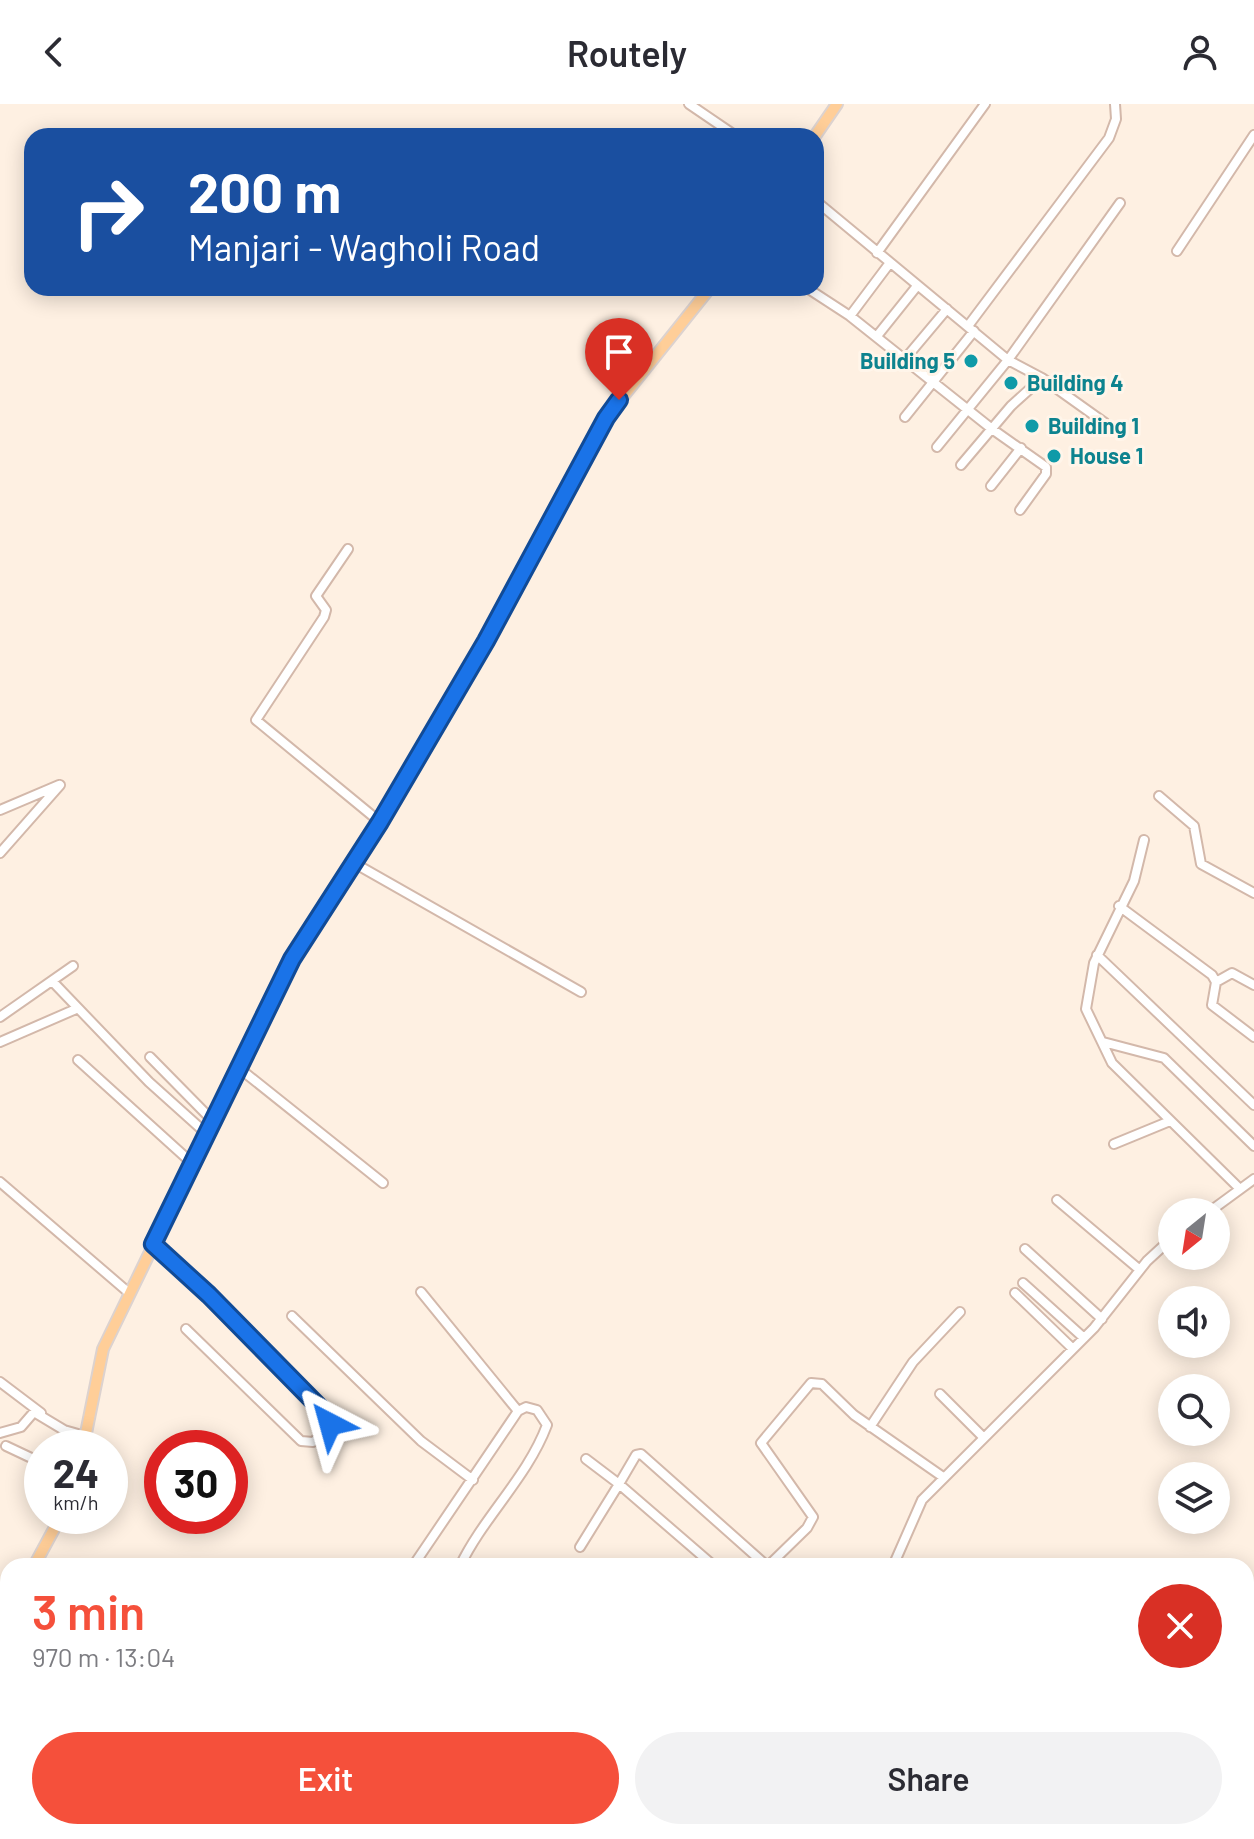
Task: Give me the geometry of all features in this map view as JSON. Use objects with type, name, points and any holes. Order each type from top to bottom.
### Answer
[{"type":"main road","points":[[820,128],[837,104]]},
{"type":"main road","points":[[86,1430],[103,1349],[292,959],[380,822],[486,641],[606,418],[704,296]]},
{"type":"main road","points":[[38,1558],[51,1534]]},
{"type":"street","points":[[689,104],[724,128]]},
{"type":"street","points":[[877,253],[985,104]]},
{"type":"street","points":[[905,417],[934,382],[1109,138],[1116,119],[1115,104]]},
{"type":"street","points":[[1177,251],[1254,135]]},
{"type":"street","points":[[937,447],[1008,360],[1120,203]]},
{"type":"street","points":[[824,208],[1008,360],[1042,378],[1105,423]]},
{"type":"street","points":[[850,316],[889,264]]},
{"type":"street","points":[[877,336],[917,286]]},
{"type":"street","points":[[819,296],[877,336],[1047,471],[1020,510]]},
{"type":"street","points":[[905,359],[947,309]]},
{"type":"street","points":[[961,465],[1042,378]]},
{"type":"street","points":[[991,486],[1021,448]]},
{"type":"street","points":[[348,549],[316,596],[326,610],[324,617],[256,720],[380,822]]},
{"type":"street","points":[[0,810],[60,785],[0,853]]},
{"type":"street","points":[[1159,796],[1194,826],[1201,864],[1254,893]]},
{"type":"street","points":[[1144,840],[1134,881],[1097,955],[1086,1009],[1112,1063],[1240,1189]]},
{"type":"street","points":[[354,863],[581,992]]},
{"type":"street","points":[[1119,906],[1212,975],[1216,982],[1212,1005],[1254,1037]]},
{"type":"street","points":[[1097,955],[1254,1105]]},
{"type":"street","points":[[0,1017],[73,966]]},
{"type":"street","points":[[1216,982],[1232,973],[1254,985]]},
{"type":"street","points":[[53,982],[76,1009],[208,1135]]},
{"type":"street","points":[[0,1042],[76,1009]]},
{"type":"street","points":[[1103,1042],[1164,1058],[1254,1146]]},
{"type":"street","points":[[150,1057],[214,1122]]},
{"type":"street","points":[[78,1060],[193,1164]]},
{"type":"street","points":[[239,1068],[383,1183]]},
{"type":"street","points":[[1114,1144],[1170,1121]]},
{"type":"street","points":[[1228,1198],[1254,1179]]},
{"type":"street","points":[[0,1182],[128,1292]]},
{"type":"street","points":[[1057,1200],[1140,1270]]},
{"type":"street","points":[[153,1244],[209,1295],[329,1417],[328,1430],[313,1442],[301,1441],[186,1329]]},
{"type":"street","points":[[1025,1249],[1102,1319]]},
{"type":"street","points":[[897,1558],[922,1500],[982,1436],[1084,1338],[1158,1252]]},
{"type":"street","points":[[1023,1283],[1084,1338]]},
{"type":"street","points":[[421,1292],[518,1411]]},
{"type":"street","points":[[1015,1293],[1073,1349]]},
{"type":"street","points":[[870,1427],[913,1362],[960,1312]]},
{"type":"street","points":[[292,1316],[421,1441],[473,1480]]},
{"type":"street","points":[[0,1382],[64,1430]]},
{"type":"street","points":[[776,1558],[807,1528],[813,1517],[761,1446],[764,1437],[815,1382],[822,1384],[870,1427],[943,1477]]},
{"type":"street","points":[[940,1394],[982,1436]]},
{"type":"street","points":[[419,1558],[518,1411],[526,1407],[537,1410],[547,1425],[542,1438],[508,1496],[465,1558]]},
{"type":"street","points":[[0,1433],[21,1427],[34,1412],[64,1430]]},
{"type":"street","points":[[6,1446],[24,1454]]},
{"type":"street","points":[[580,1547],[636,1455],[641,1454],[759,1558]]},
{"type":"street","points":[[586,1459],[705,1558]]},
{"type":"place","name":"Building 5","points":[[971,361]]},
{"type":"place","name":"Building 4","points":[[1011,383]]},
{"type":"place","name":"Building 1","points":[[1032,426]]},
{"type":"place","name":"House 1","points":[[1054,456]]},
{"type":"route","points":[[330,1424],[329,1417],[209,1295],[153,1244],[292,959],[380,822],[458,690],[606,418],[619,400]]}]
